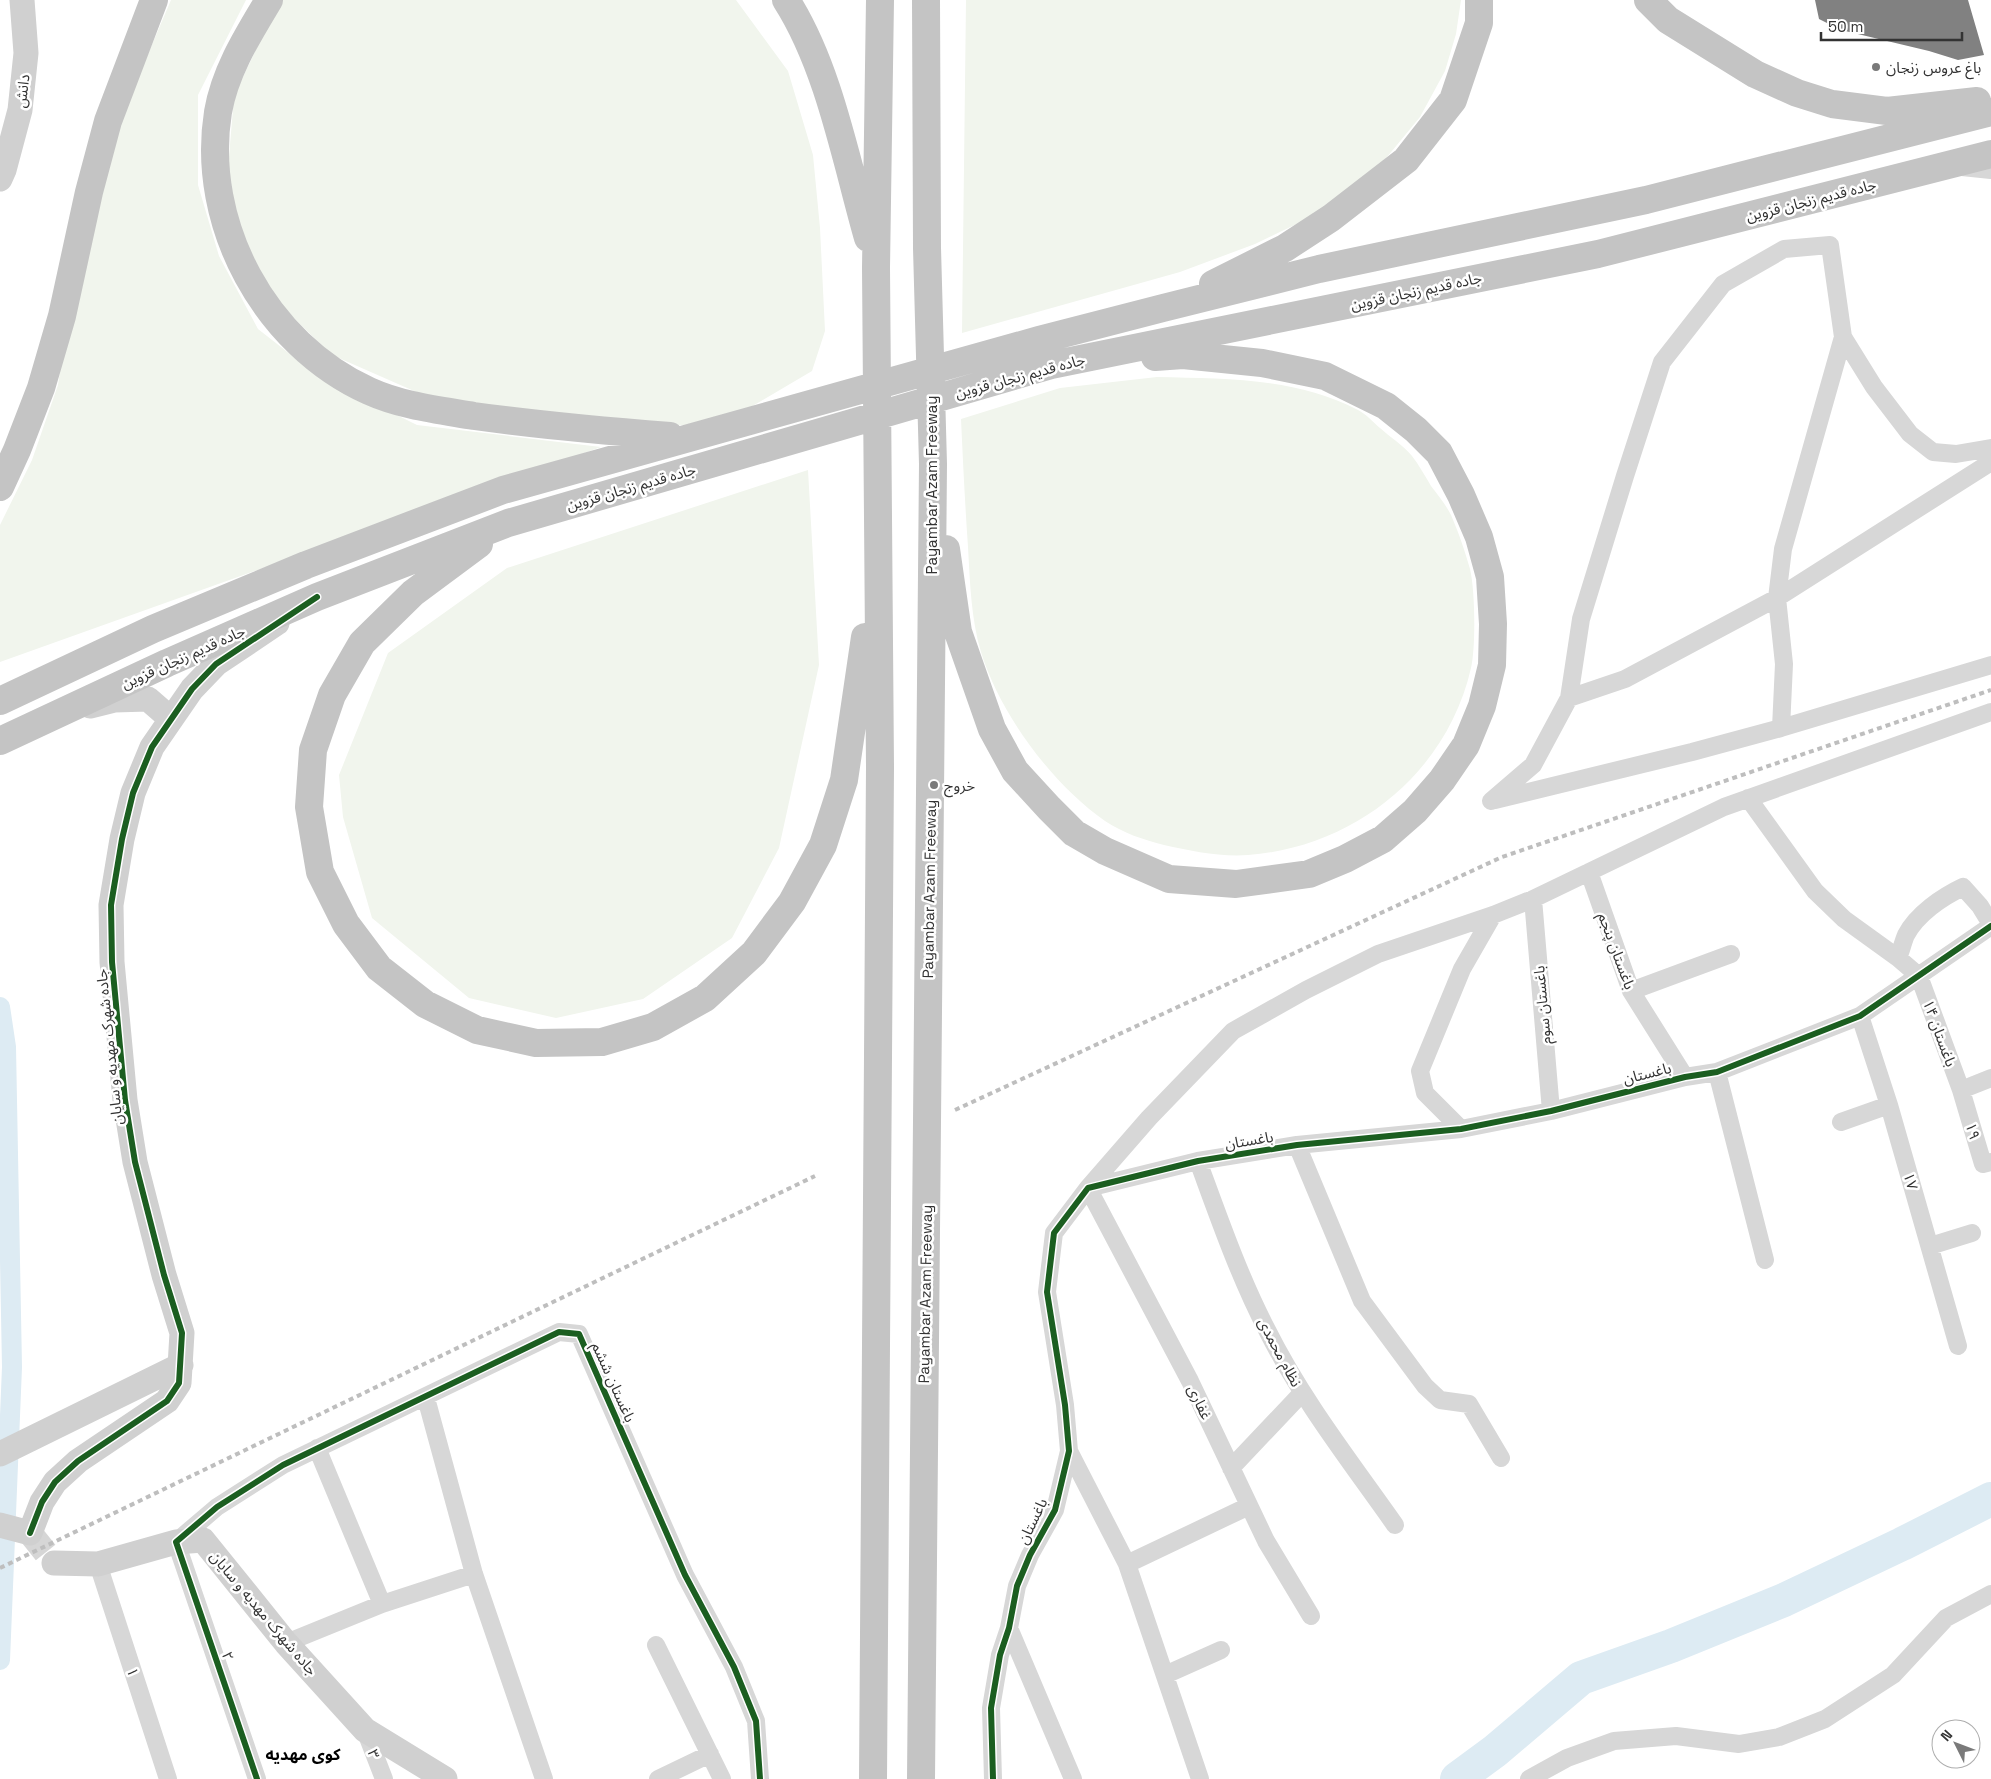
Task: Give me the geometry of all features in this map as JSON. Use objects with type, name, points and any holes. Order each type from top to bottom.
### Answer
[{"type":"highway","points":[[0,487],[18,450],[41,388],[62,316],[89,192],[108,121],[154,0]]},
{"type":"highway","points":[[269,0],[228,75],[218,111],[214,152],[218,193],[228,234],[246,273],[269,309],[296,341],[326,366],[369,391],[422,408],[528,424],[686,438]]},
{"type":"highway","points":[[786,0],[797,17],[824,79],[876,268]]},
{"type":"highway","points":[[873,1779],[880,777],[876,268],[880,0]]},
{"type":"highway","name":"Payambar Azam Freeway","points":[[920,1779],[933,464],[927,248],[926,0]]},
{"type":"highway","points":[[926,53],[936,0]]},
{"type":"highway","points":[[1163,308],[1285,248],[1331,218],[1406,160],[1453,100],[1479,22],[1479,0]]},
{"type":"highway","points":[[1648,0],[1668,20],[1755,74],[1797,93],[1832,104],[1887,111],[1991,99]]},
{"type":"highway","name":"جاده قدیم زنجان قزوین","points":[[0,701],[153,629],[306,565],[503,490],[1039,340],[1163,308],[1319,269],[1646,200],[1991,112]]},
{"type":"highway","name":"جاده قدیم زنجان قزوین","points":[[0,740],[317,598],[508,523],[1051,365],[1598,254],[1952,166],[1991,154]]},
{"type":"highway","points":[[933,464],[958,632],[992,729],[1015,771],[1074,833],[1105,851],[1169,879],[1236,884],[1309,874],[1345,859],[1383,839],[1415,811],[1442,780],[1466,746],[1482,706],[1492,665],[1493,624],[1490,577],[1479,536],[1438,453],[1416,430],[1386,406],[1325,376],[1262,363],[1183,355],[1051,365]]},
{"type":"highway","points":[[508,523],[413,593],[362,643],[332,695],[313,750],[309,807],[320,872],[346,924],[379,968],[425,1004],[477,1030],[536,1043],[602,1042],[653,1027],[705,998],[754,953],[792,902],[823,845],[844,780],[854,721],[879,530]]},
{"type":"street","name":"دانش","points":[[0,179],[20,110],[26,53],[22,0]]},
{"type":"street","points":[[1952,166],[1991,170]]},
{"type":"street","points":[[1780,728],[1784,664],[1777,598],[1783,549],[1843,338],[1830,245],[1784,249],[1723,284],[1662,362],[1581,619],[1569,698],[1533,765],[1491,801],[1692,752],[1780,728],[1991,665]]},
{"type":"street","points":[[1843,338],[1874,387],[1910,434],[1933,452],[1956,454],[1991,448]]},
{"type":"street","points":[[1569,698],[1625,679],[1777,598],[1991,462]]},
{"type":"street","name":"جاده شهرک مهدیه و سایان","points":[[0,1525],[30,1533],[42,1502],[55,1482],[78,1461],[167,1402],[179,1384],[182,1333],[164,1275],[137,1172],[129,1127],[114,981],[111,906],[122,839],[133,793],[152,747],[192,689],[216,664],[317,598]]},
{"type":"street","points":[[56,715],[114,700],[148,698],[171,719]]},
{"type":"street","points":[[1088,1188],[1149,1118],[1233,1031],[1306,990],[1378,954],[1493,915],[1533,899],[1724,807],[1991,712]]},
{"type":"street","points":[[1748,798],[1816,891],[1844,919],[1898,958],[1919,976]]},
{"type":"street","name":"باغستان پنجم","points":[[1588,872],[1631,991],[1685,1077]]},
{"type":"street","points":[[1898,958],[1907,934],[1916,921],[1945,896],[1964,887],[1980,906],[1991,925]]},
{"type":"street","name":"باغستان سوم","points":[[1533,899],[1551,1111]]},
{"type":"street","points":[[1461,1129],[1425,1093],[1420,1071],[1462,969],[1493,915]]},
{"type":"street","name":"باغستان","points":[[993,1779],[991,1708],[1000,1655],[1009,1628],[1017,1586],[1030,1555],[1055,1510],[1068,1451],[1065,1405],[1047,1292],[1054,1233],[1088,1188],[1198,1161],[1297,1145],[1461,1129],[1551,1111],[1685,1077],[1717,1072],[1860,1016],[1991,925]]},
{"type":"street","points":[[1631,991],[1731,954]]},
{"type":"street","name":"باغستان ۱۴","points":[[1919,976],[1960,1090]]},
{"type":"street","name":"۱۷","points":[[1860,1016],[1889,1105],[1958,1346]]},
{"type":"street","points":[[1717,1072],[1765,1260]]},
{"type":"street","points":[[1960,1090],[1991,1078]]},
{"type":"street","name":"۱۹","points":[[1960,1090],[1983,1164],[1991,1162]]},
{"type":"street","points":[[1841,1122],[1889,1105]]},
{"type":"street","points":[[1297,1145],[1362,1301],[1425,1386],[1440,1400],[1469,1404],[1502,1458]]},
{"type":"street","name":"نظام محمدی","points":[[1198,1161],[1240,1272],[1267,1331],[1302,1393],[1395,1525]]},
{"type":"street","name":"غفاری","points":[[1088,1188],[1190,1381],[1266,1541],[1311,1616]]},
{"type":"street","points":[[1930,1246],[1972,1233]]},
{"type":"street","name":"باغستان ششم","points":[[176,1542],[217,1508],[283,1465],[426,1398],[559,1332],[579,1334],[685,1575],[734,1667],[756,1721],[760,1779]]},
{"type":"street","points":[[0,1454],[181,1365]]},
{"type":"street","points":[[1231,1468],[1302,1393]]},
{"type":"street","points":[[426,1398],[474,1574],[544,1779]]},
{"type":"street","points":[[317,1448],[382,1604]]},
{"type":"street","points":[[1068,1451],[1127,1564],[1200,1779]]},
{"type":"street","points":[[1127,1564],[1250,1506]]},
{"type":"street","name":"جاده شهرک مهدیه و سایان","points":[[54,1563],[98,1564],[176,1542],[204,1540],[286,1644],[365,1730],[446,1779]]},
{"type":"street","name":"۲","points":[[176,1542],[257,1779]]},
{"type":"street","name":"۱","points":[[98,1564],[167,1779]]},
{"type":"street","points":[[286,1644],[382,1604],[474,1574]]},
{"type":"street","points":[[1529,1779],[1567,1758],[1614,1741],[1676,1736],[1739,1744],[1779,1738],[1825,1719],[1893,1675],[1946,1618],[1991,1594]]},
{"type":"street","points":[[1009,1628],[1072,1779]]},
{"type":"street","points":[[656,1645],[722,1779]]},
{"type":"street","points":[[1165,1676],[1221,1650]]},
{"type":"street","name":"۳","points":[[365,1730],[384,1779]]},
{"type":"street","points":[[658,1779],[710,1754]]},
{"type":"street","points":[[991,1759],[999,1779]]},
{"type":"shaded area","points":[[171,0],[246,0],[198,95],[198,185],[219,256],[258,329],[318,376],[417,425],[601,447],[0,662],[0,525],[32,460],[58,385],[80,233],[139,75]]},
{"type":"shaded area","points":[[282,0],[736,0],[788,71],[813,155],[820,228],[825,331],[812,371],[744,411],[685,425],[643,426],[430,398],[332,355],[274,299],[235,226],[228,169],[234,96],[277,5]]},
{"type":"shaded area","points":[[966,0],[1461,0],[1456,34],[1445,71],[1420,117],[1387,157],[1354,188],[1305,220],[1255,244],[1180,272],[962,333]]},
{"type":"shaded area","points":[[1157,377],[1209,378],[1285,386],[1310,391],[1358,410],[1412,456],[1449,511],[1459,534],[1472,578],[1474,646],[1471,668],[1459,706],[1441,740],[1418,771],[1391,798],[1359,820],[1325,837],[1287,849],[1248,855],[1227,855],[1164,845],[1119,829],[1085,806],[1047,768],[1030,746],[1001,699],[981,652],[971,600],[961,419],[1060,388]]},
{"type":"shaded area","points":[[808,470],[819,665],[779,848],[732,938],[643,999],[556,1018],[469,998],[372,918],[343,817],[339,775],[388,653],[507,568]]},
{"type":"building","points":[[1815,0],[1968,0],[1984,55],[1958,60],[1929,51],[1841,30],[1819,19]]},
{"type":"waterway","points":[[0,1007],[6,1047],[12,1367],[0,1660]]},
{"type":"waterway","points":[[1457,1779],[1495,1751],[1581,1678],[1671,1646],[1784,1600],[1991,1499]]},
{"type":"tunnel","points":[[30,1533],[54,1563]]},
{"type":"railway","points":[[955,1110],[1502,857],[1991,690]]},
{"type":"railway","points":[[0,1568],[815,1176]]},
{"type":"cycle path","points":[[30,1533],[42,1502],[55,1482],[78,1461],[167,1401],[179,1383],[182,1333],[164,1275],[135,1162],[125,1100],[112,962],[111,905],[122,839],[133,793],[152,747],[192,689],[216,664],[317,597]]},
{"type":"cycle path","points":[[993,1779],[991,1708],[1000,1655],[1009,1628],[1017,1586],[1030,1555],[1055,1510],[1069,1451],[1065,1405],[1047,1292],[1054,1233],[1088,1188],[1198,1161],[1297,1145],[1461,1129],[1551,1111],[1685,1077],[1717,1072],[1860,1016],[1991,926]]},
{"type":"cycle path","points":[[257,1779],[176,1542],[217,1507],[283,1465],[559,1332],[579,1334],[685,1575],[734,1667],[756,1721],[760,1779]]},
{"type":"place","name":"باغ عروس زنجان","points":[[1876,67]]},
{"type":"place","name":"خروج","points":[[934,785]]},
{"type":"district","name":"کوی مهدیه","points":[[303,1754]]}]
